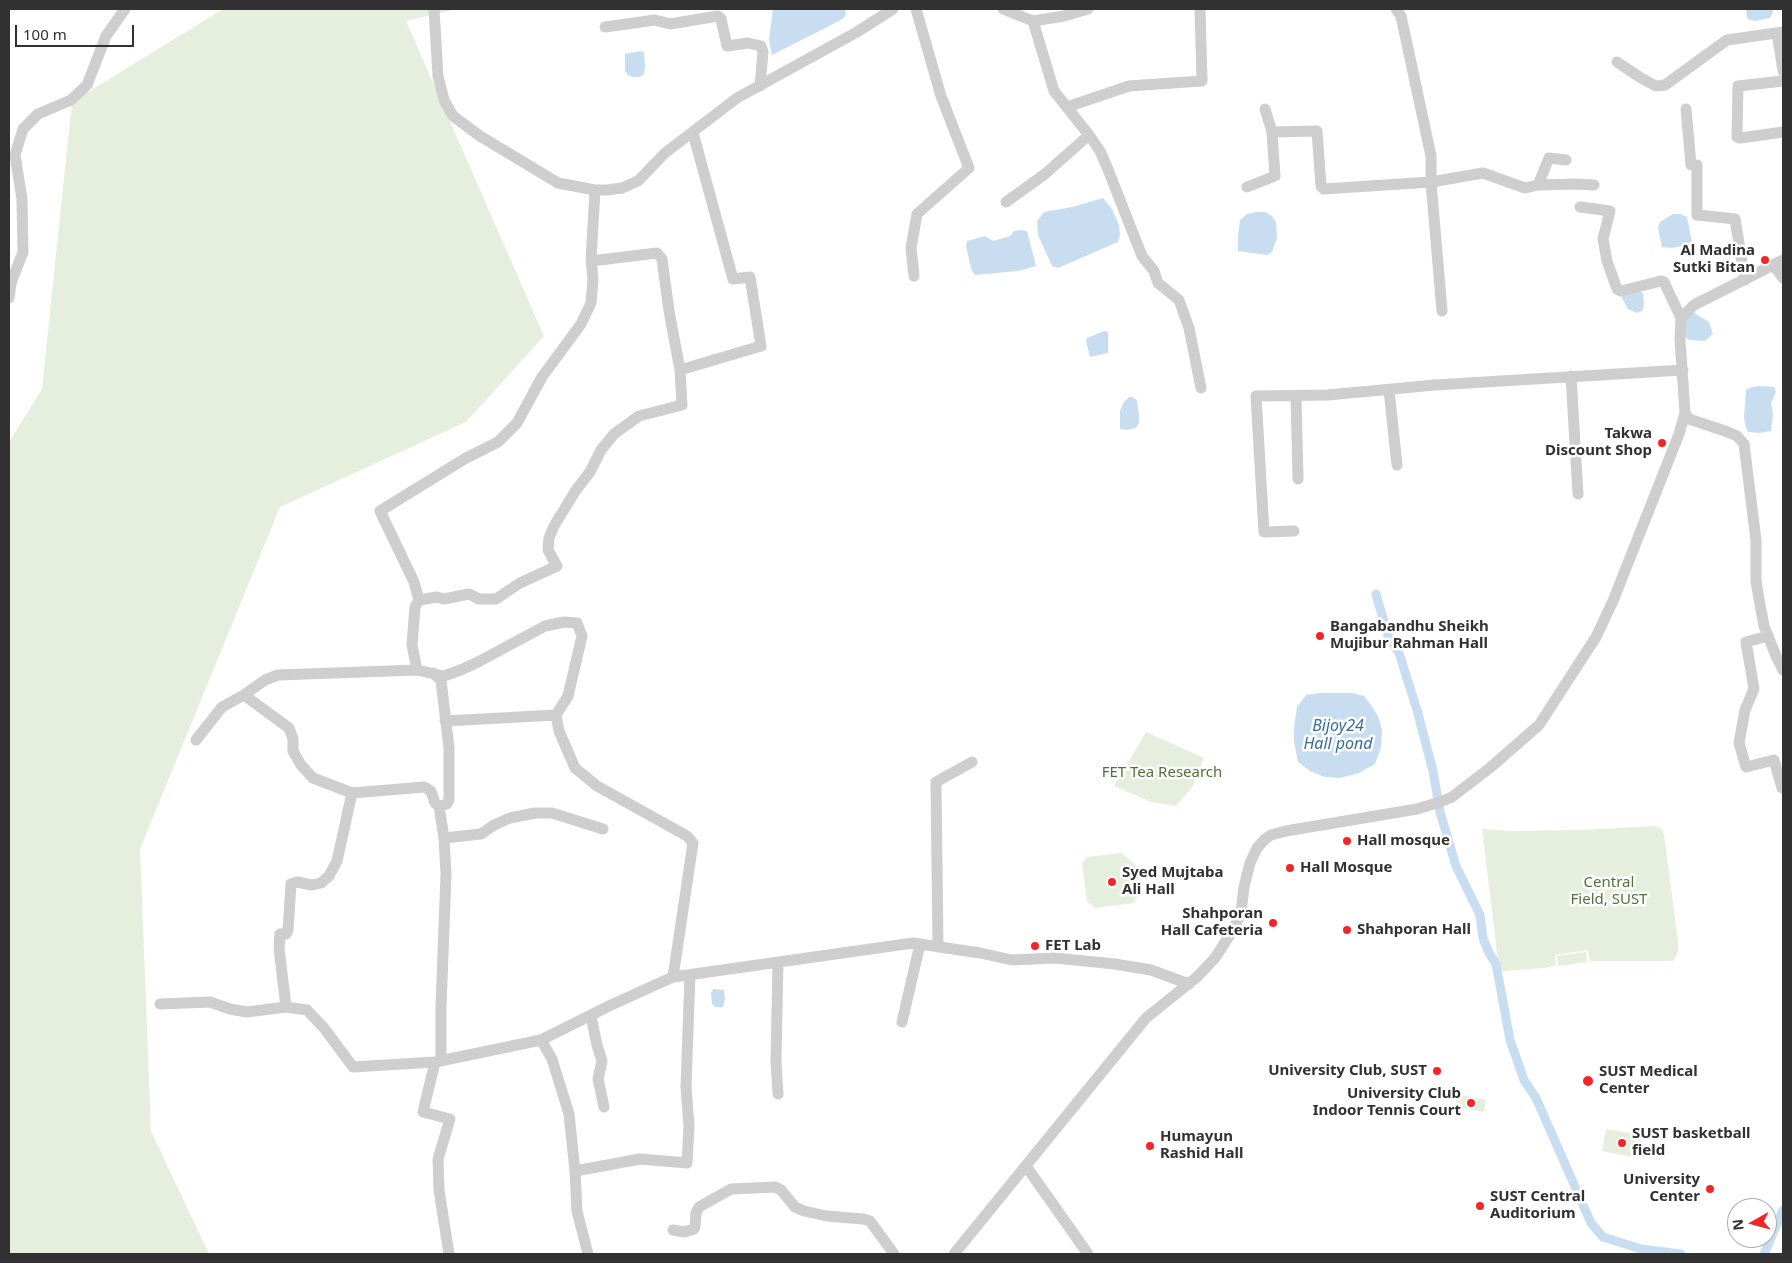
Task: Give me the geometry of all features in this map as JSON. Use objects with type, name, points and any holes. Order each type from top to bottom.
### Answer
[{"type":"street","points":[[9,298],[11,283],[23,252],[22,199],[12,159],[23,129],[38,114],[71,100],[87,85],[106,36],[125,9]]},
{"type":"street","points":[[434,9],[438,76],[444,100],[453,116],[480,136],[558,183],[595,190],[622,188],[638,181],[665,153],[737,98],[856,32],[893,9]]},
{"type":"street","points":[[914,276],[911,248],[917,214],[969,168],[941,96],[916,9]]},
{"type":"street","points":[[1003,9],[1033,21],[1064,16],[1088,9]]},
{"type":"street","points":[[1067,106],[1129,86],[1202,81],[1200,9]]},
{"type":"street","points":[[1396,9],[1401,16],[1431,156],[1431,182],[1442,311]]},
{"type":"street","points":[[606,27],[655,20],[670,24],[718,16],[721,20],[727,46],[748,43],[761,46],[763,52],[760,86]]},
{"type":"street","points":[[1033,21],[1054,92],[1067,106],[1100,151],[1142,256],[1154,271],[1158,283],[1179,300],[1189,328],[1200,388]]},
{"type":"street","points":[[1616,62],[1656,86],[1665,86],[1727,40],[1780,32],[1783,71]]},
{"type":"street","points":[[1783,81],[1738,86],[1737,137],[1783,132]]},
{"type":"street","points":[[1247,187],[1276,176],[1272,132],[1266,109]]},
{"type":"street","points":[[1686,109],[1691,165],[1697,164],[1697,216],[1735,219],[1745,280]]},
{"type":"street","points":[[1272,132],[1317,131],[1321,186],[1324,190],[1431,182],[1483,173],[1522,188],[1538,185],[1576,184],[1594,186]]},
{"type":"street","points":[[680,370],[761,346],[750,277],[733,279],[693,133]]},
{"type":"street","points":[[1006,202],[1045,174],[1089,135]]},
{"type":"street","points":[[1538,185],[1549,158],[1566,160]]},
{"type":"street","points":[[419,600],[414,582],[380,511],[466,458],[498,442],[517,423],[542,377],[582,324],[591,303],[595,190]]},
{"type":"street","points":[[954,1254],[1146,1018],[1189,984],[1215,958],[1233,930],[1240,913],[1250,863],[1257,848],[1266,839],[1271,835],[1286,831],[1417,809],[1452,797],[1491,767],[1539,725],[1596,637],[1613,601],[1679,434],[1685,413],[1680,339],[1681,318],[1664,282],[1661,281],[1621,291],[1616,289],[1602,239],[1610,211],[1580,207]]},
{"type":"street","points":[[418,670],[412,645],[414,607],[419,600],[437,597],[444,600],[469,594],[479,599],[496,599],[520,583],[557,566],[548,550],[549,538],[554,526],[576,490],[590,472],[601,450],[614,434],[639,416],[682,405],[680,370],[662,259],[656,253],[591,262]]},
{"type":"street","points":[[1681,318],[1694,305],[1778,263],[1783,278]]},
{"type":"street","points":[[1294,531],[1264,532],[1256,396],[1296,396],[1436,385],[1683,370]]},
{"type":"street","points":[[1571,376],[1578,494]]},
{"type":"street","points":[[1389,390],[1397,464]]},
{"type":"street","points":[[1296,396],[1298,479]]},
{"type":"street","points":[[1685,413],[1689,419],[1728,432],[1736,436],[1744,444],[1756,540],[1756,581],[1759,599],[1768,636],[1783,670]]},
{"type":"street","points":[[196,740],[222,707],[244,695],[264,680],[278,675],[418,670],[444,676],[463,669],[545,626],[564,622],[577,623],[582,636],[568,696],[556,715],[559,730],[575,768],[597,786],[687,836],[692,843],[673,977]]},
{"type":"street","points":[[1768,636],[1746,642],[1754,689],[1745,710],[1739,743],[1746,767],[1774,760],[1783,787]]},
{"type":"street","points":[[431,672],[441,680],[449,748],[450,800],[447,804],[439,806]]},
{"type":"street","points":[[244,695],[289,728],[293,739],[293,750],[301,764],[314,778],[352,793],[424,787],[431,792],[439,806],[444,838],[446,874],[441,1007],[438,1062],[423,1112],[450,1119],[438,1159],[439,1190],[449,1254]]},
{"type":"street","points":[[445,721],[556,715]]},
{"type":"street","points":[[938,947],[936,782],[972,762]]},
{"type":"street","points":[[286,1007],[279,948],[280,934],[286,934],[288,930],[291,884],[297,882],[312,885],[321,883],[329,876],[337,861],[352,793]]},
{"type":"street","points":[[444,838],[481,834],[494,825],[510,818],[535,814],[552,813],[603,828]]},
{"type":"street","points":[[160,1004],[210,1002],[230,1009],[247,1012],[286,1007],[307,1010],[324,1028],[353,1067],[438,1062],[541,1040],[673,977],[913,943],[1012,960],[1055,958],[1115,964],[1151,970],[1189,984]]},
{"type":"street","points":[[902,1022],[920,944]]},
{"type":"street","points":[[778,962],[776,1062],[778,1094]]},
{"type":"street","points":[[575,1171],[640,1159],[686,1163],[689,1126],[686,1087],[690,974]]},
{"type":"street","points":[[591,1016],[602,1061],[598,1079],[604,1107]]},
{"type":"street","points":[[541,1040],[552,1059],[569,1114],[577,1211],[588,1254]]},
{"type":"street","points":[[1026,1166],[1088,1254]]},
{"type":"street","points":[[673,1230],[684,1232],[694,1229],[696,1213],[699,1207],[731,1189],[775,1187],[781,1190],[795,1207],[827,1216],[870,1221],[894,1254]]},
{"type":"green space","points":[[223,9],[458,9],[406,21],[544,336],[466,422],[280,507],[140,849],[151,1131],[209,1254],[9,1254],[9,442],[42,389],[72,102]]},
{"type":"green space","name":"FET Tea Research","points":[[1146,732],[1204,758],[1193,786],[1176,806],[1151,802],[1114,786]]},
{"type":"green space","name":"Central Field, SUST","points":[[1655,826],[1662,829],[1664,834],[1678,942],[1678,952],[1673,961],[1590,961],[1588,950],[1555,955],[1556,965],[1545,968],[1502,971],[1498,961],[1482,829],[1512,831],[1580,830]]},
{"type":"green space","points":[[1121,853],[1136,865],[1139,894],[1133,903],[1095,908],[1087,901],[1082,863],[1087,857]]},
{"type":"green space","points":[[1586,952],[1587,962],[1558,966],[1557,956]]},
{"type":"green space","name":"University Club Indoor Tennis Court","points":[[1458,1094],[1486,1100],[1484,1112],[1456,1107]]},
{"type":"green space","name":"SUST basketball field","points":[[1606,1129],[1642,1135],[1638,1158],[1602,1151]]},
{"type":"water","points":[[773,9],[845,9],[846,14],[844,18],[837,22],[772,55],[769,40]]},
{"type":"water","points":[[1746,9],[1772,9],[1773,12],[1770,18],[1755,21],[1747,19]]},
{"type":"water","points":[[644,52],[644,74],[640,77],[633,77],[625,71],[625,54]]},
{"type":"water","points":[[1103,198],[1112,209],[1119,225],[1120,235],[1118,242],[1058,268],[1052,266],[1038,235],[1037,221],[1044,212],[1072,207]]},
{"type":"water","points":[[1265,212],[1272,216],[1276,222],[1277,238],[1272,252],[1267,255],[1238,251],[1240,220],[1247,214]]},
{"type":"water","points":[[1673,214],[1687,217],[1692,242],[1672,248],[1662,247],[1658,228],[1660,222]]},
{"type":"water","points":[[1014,231],[1027,231],[1036,266],[1018,271],[975,275],[972,271],[966,247],[967,241],[985,236],[993,241],[1010,236]]},
{"type":"water","points":[[1638,291],[1643,293],[1644,306],[1642,311],[1637,313],[1628,309],[1622,295]]},
{"type":"water","points":[[1691,311],[1709,322],[1713,334],[1705,341],[1689,340],[1685,337],[1683,320]]},
{"type":"water","points":[[1104,331],[1108,332],[1108,353],[1090,357],[1087,338]]},
{"type":"water","points":[[1760,386],[1774,387],[1776,392],[1771,403],[1773,414],[1771,431],[1760,433],[1748,432],[1744,418],[1746,390]]},
{"type":"water","points":[[1129,397],[1137,400],[1139,423],[1136,428],[1120,429],[1120,411],[1123,403]]},
{"type":"water","name":"Bijoy24 Hall pond","points":[[1353,693],[1364,696],[1371,705],[1378,716],[1382,730],[1381,747],[1375,764],[1359,773],[1340,778],[1324,777],[1310,771],[1298,762],[1294,742],[1297,707],[1306,695]]},
{"type":"water","points":[[713,989],[724,990],[725,999],[723,1007],[715,1007],[712,1004],[711,993]]},
{"type":"waterway","points":[[1376,594],[1388,636],[1399,653],[1417,710],[1433,771],[1440,812],[1456,866],[1480,915],[1483,938],[1496,964],[1510,1040],[1524,1080],[1536,1098],[1591,1223],[1603,1237],[1641,1249],[1681,1254]]},
{"type":"waterway","points":[[1764,1254],[1783,1210]]},
{"type":"place","name":"Al Madina Sutki Bitan","points":[[1765,260]]},
{"type":"place","name":"Takwa Discount Shop","points":[[1662,443]]},
{"type":"place","name":"Bangabandhu Sheikh Mujibur Rahman Hall","points":[[1320,636]]},
{"type":"place","name":"Hall mosque","points":[[1347,841]]},
{"type":"place","name":"Hall Mosque","points":[[1290,868]]},
{"type":"place","name":"Syed Mujtaba Ali Hall","points":[[1112,882]]},
{"type":"place","name":"Shahporan Hall Cafeteria","points":[[1273,923]]},
{"type":"place","name":"Shahporan Hall","points":[[1347,930]]},
{"type":"place","name":"FET Lab","points":[[1035,946]]},
{"type":"place","name":"University Club, SUST","points":[[1437,1071]]},
{"type":"place","name":"SUST Medical Center","points":[[1588,1081]]},
{"type":"place","name":"University Club Indoor Tennis Court","points":[[1471,1103]]},
{"type":"place","name":"SUST basketball field","points":[[1622,1143]]},
{"type":"place","name":"Humayun Rashid Hall","points":[[1150,1146]]},
{"type":"place","name":"University Center","points":[[1710,1189]]},
{"type":"place","name":"SUST Central Auditorium","points":[[1480,1206]]}]
